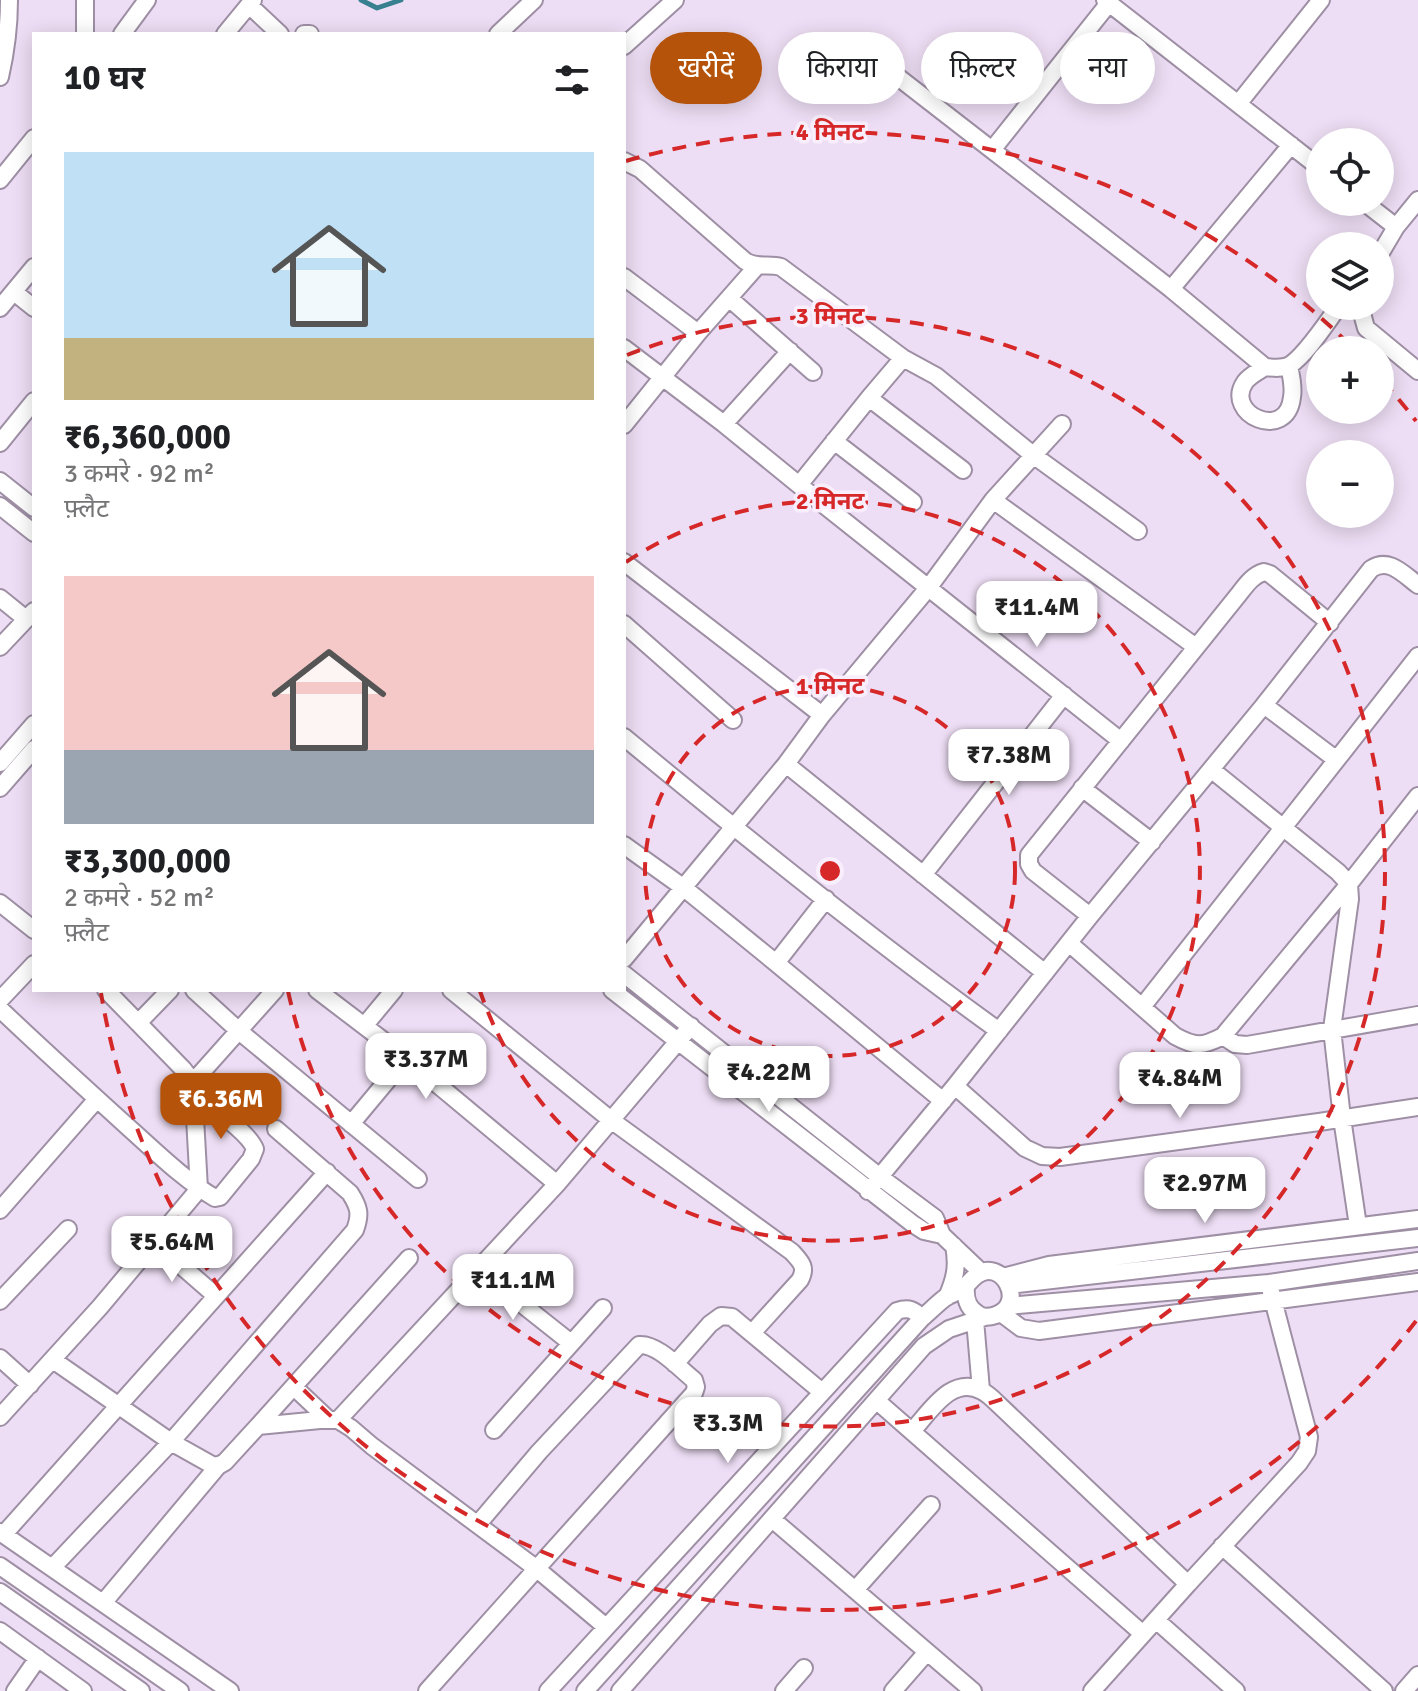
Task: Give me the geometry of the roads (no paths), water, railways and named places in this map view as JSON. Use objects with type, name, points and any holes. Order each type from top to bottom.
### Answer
[{"type":"street","points":[[0,77],[6,53],[9,0]]},
{"type":"street","points":[[85,0],[85,32]]},
{"type":"street","points":[[123,32],[147,0]]},
{"type":"street","points":[[500,32],[534,0]]},
{"type":"street","points":[[626,44],[675,0]]},
{"type":"street","points":[[1238,104],[1321,0]]},
{"type":"street","points":[[992,150],[1107,2],[1306,157]]},
{"type":"street","points":[[227,32],[251,3],[278,32]]},
{"type":"street","points":[[905,82],[1171,289],[1265,367],[1289,366],[1303,354],[1328,320]]},
{"type":"street","points":[[0,180],[32,140]]},
{"type":"street","points":[[1171,289],[1291,145]]},
{"type":"street","points":[[626,162],[640,169],[745,261],[757,266],[773,264],[781,267],[903,358],[936,376],[1033,455],[1138,531]]},
{"type":"street","points":[[1393,232],[1418,200]]},
{"type":"street","points":[[1382,216],[1396,227]]},
{"type":"street","points":[[626,423],[757,266]]},
{"type":"street","points":[[0,308],[32,270]]},
{"type":"street","points":[[626,279],[698,333]]},
{"type":"street","points":[[14,292],[32,306]]},
{"type":"street","points":[[729,298],[813,372]]},
{"type":"street","points":[[1364,320],[1366,328],[1418,371]]},
{"type":"street","points":[[626,350],[724,424],[1121,741]]},
{"type":"street","points":[[724,424],[790,351]]},
{"type":"street","points":[[799,485],[903,358]]},
{"type":"street","points":[[1265,367],[1245,382],[1242,392],[1242,402],[1249,414],[1264,422],[1278,419],[1291,402],[1293,394],[1289,366]]},
{"type":"street","points":[[869,398],[963,470]]},
{"type":"street","points":[[0,443],[32,407]]},
{"type":"street","points":[[626,957],[929,587],[993,500],[1062,424]]},
{"type":"street","points":[[834,441],[913,502]]},
{"type":"street","points":[[0,481],[32,506]]},
{"type":"street","points":[[993,500],[1196,647]]},
{"type":"street","points":[[0,506],[30,525]]},
{"type":"street","points":[[626,564],[822,715]]},
{"type":"street","points":[[868,1191],[1212,770],[1371,569],[1388,564],[1418,585]]},
{"type":"street","points":[[1090,916],[1033,871],[1029,855],[1249,582],[1258,573],[1270,574],[1330,623]]},
{"type":"street","points":[[0,598],[30,615],[0,647]]},
{"type":"street","points":[[626,626],[733,720]]},
{"type":"street","points":[[1142,1007],[1418,656]]},
{"type":"street","points":[[923,875],[1064,695]]},
{"type":"street","points":[[1264,705],[1334,758],[1342,753]]},
{"type":"street","points":[[1,786],[21,759],[32,729]]},
{"type":"street","points":[[626,739],[940,989],[999,1031]]},
{"type":"street","points":[[786,764],[1045,973]]},
{"type":"street","points":[[1212,770],[1349,884],[1350,899],[1332,1029],[1358,1226]]},
{"type":"street","points":[[1082,788],[1152,842]]},
{"type":"street","points":[[1069,943],[1175,1036],[1192,1045],[1208,1044],[1223,1036],[1416,802]]},
{"type":"street","points":[[626,846],[684,888],[943,1101]]},
{"type":"street","points":[[776,963],[826,899]]},
{"type":"street","points":[[0,903],[32,928]]},
{"type":"street","points":[[0,1000],[32,966]]},
{"type":"street","points":[[626,976],[935,1218],[948,1241],[957,1270],[947,1297]]},
{"type":"street","points":[[0,1009],[199,1189],[215,1198],[220,1197],[251,1159],[255,1149],[252,1142],[193,1088],[183,1069],[110,992]]},
{"type":"street","points":[[138,1023],[168,992]]},
{"type":"street","points":[[196,992],[418,1179]]},
{"type":"street","points":[[0,1417],[53,1360],[199,1189],[193,1088],[273,992]]},
{"type":"street","points":[[320,992],[406,1058],[557,1184]]},
{"type":"street","points":[[365,1025],[392,992]]},
{"type":"street","points":[[453,992],[611,1120],[803,1263],[804,1272],[800,1280],[752,1333]]},
{"type":"street","points":[[614,992],[868,1191],[918,1228],[948,1241],[981,1272]]},
{"type":"street","points":[[1223,1036],[1235,1044],[1247,1045],[1418,1015]]},
{"type":"street","points":[[258,1426],[333,1420],[479,1270],[557,1184],[691,1026]]},
{"type":"street","points":[[351,1124],[406,1058]]},
{"type":"street","points":[[955,1086],[1025,1148],[1042,1156],[1060,1157],[1418,1107]]},
{"type":"street","points":[[0,1210],[97,1099]]},
{"type":"street","points":[[52,1568],[171,1442],[355,1230],[360,1218],[359,1206],[350,1193],[276,1129]]},
{"type":"street","points":[[230,1691],[2,1533],[327,1172]]},
{"type":"street","points":[[1006,1281],[1049,1265],[1418,1219]]},
{"type":"street","points":[[0,1301],[68,1229]]},
{"type":"street","points":[[585,1691],[922,1318],[947,1297],[966,1287],[981,1272],[990,1271],[1006,1281],[1418,1238]]},
{"type":"street","points":[[154,1242],[216,1296]]},
{"type":"street","points":[[103,1603],[218,1466],[294,1387],[409,1258]]},
{"type":"street","points":[[966,1287],[967,1302],[977,1314],[992,1314],[1269,1283],[1418,1261]]},
{"type":"street","points":[[479,1270],[571,1343]]},
{"type":"street","points":[[620,1691],[924,1346],[949,1329],[992,1314],[1011,1296],[1006,1281]]},
{"type":"street","points":[[992,1314],[1021,1328],[1039,1331],[1418,1282]]},
{"type":"street","points":[[1092,1691],[1307,1451],[1309,1437],[1269,1283]]},
{"type":"street","points":[[494,1430],[603,1308]]},
{"type":"street","points":[[548,1691],[897,1311],[905,1308],[913,1310],[922,1318]]},
{"type":"street","points":[[981,1390],[992,1314]]},
{"type":"street","points":[[675,1364],[710,1324],[721,1316],[732,1317],[822,1392]]},
{"type":"street","points":[[427,1691],[694,1393],[694,1380],[650,1346],[639,1345],[539,1452],[478,1524]]},
{"type":"street","points":[[0,1358],[30,1385]]},
{"type":"street","points":[[53,1360],[171,1442],[204,1462],[218,1466]]},
{"type":"street","points":[[294,1387],[333,1420],[351,1428],[537,1569],[606,1627]]},
{"type":"street","points":[[912,1431],[956,1387],[981,1390],[1188,1584]]},
{"type":"street","points":[[877,1401],[1143,1634]]},
{"type":"street","points":[[855,1590],[931,1505]]},
{"type":"street","points":[[772,1519],[973,1691]]},
{"type":"street","points":[[1222,1546],[1384,1691]]},
{"type":"street","points":[[0,1566],[180,1691]]},
{"type":"street","points":[[0,1592],[141,1691]]},
{"type":"street","points":[[55,1631],[67,1613]]},
{"type":"street","points":[[1156,1620],[1236,1691]]},
{"type":"street","points":[[0,1631],[83,1691]]},
{"type":"street","points":[[893,1691],[927,1652]]},
{"type":"street","points":[[15,1691],[38,1658]]},
{"type":"street","points":[[784,1691],[804,1668]]},
{"type":"street","points":[[1404,1691],[1418,1675]]},
{"type":"waterway","points":[[361,0],[377,8],[401,0]]}]
